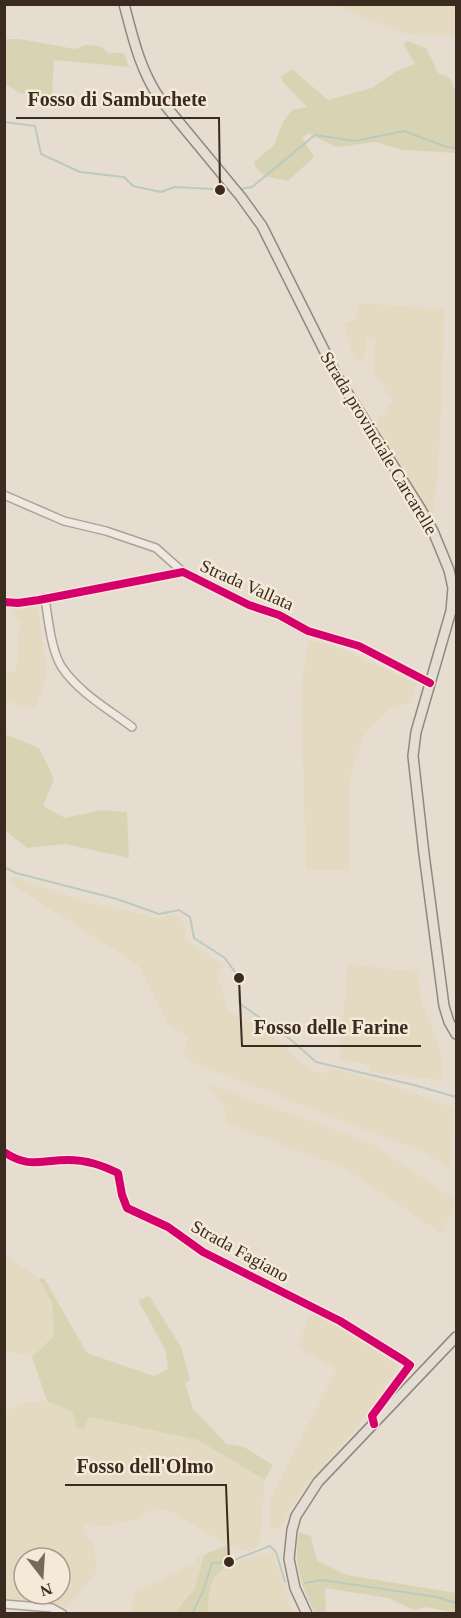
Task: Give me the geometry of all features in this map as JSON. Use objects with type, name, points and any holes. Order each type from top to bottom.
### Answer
[{"type":"main road","name":"Strada provinciale Carcarelle","points":[[124,4],[139,60],[148,81],[160,99],[241,196],[262,226],[338,378],[420,508],[446,561],[453,588],[453,603],[416,732],[413,756],[444,1006],[456,1034]]},
{"type":"main road","points":[[308,1614],[295,1588],[289,1559],[296,1516],[318,1482],[456,1337]]},
{"type":"street","points":[[4,495],[64,521],[106,531],[156,548],[183,572]]},
{"type":"street","name":"Strada Vallata","points":[[4,602],[18,603],[183,572],[249,605],[279,615],[308,631],[358,646],[430,682]]},
{"type":"street","points":[[45,598],[52,638],[60,665],[78,687],[132,727]]},
{"type":"street","name":"Strada Fagiano","points":[[4,1152],[16,1160],[32,1163],[68,1160],[96,1163],[118,1173],[126,1208],[168,1227],[203,1252],[340,1321],[410,1365],[372,1416],[374,1424]]},
{"type":"street","points":[[4,1604],[52,1608],[63,1614]]},
{"type":"shaded area","points":[[337,5],[456,5],[456,37],[406,34]]},
{"type":"shaded area","points":[[4,39],[19,39],[75,49],[85,45],[100,46],[109,53],[124,53],[129,67],[54,60],[52,97],[20,93],[5,84]]},
{"type":"shaded area","points":[[408,41],[426,48],[438,73],[450,78],[456,92],[456,153],[403,150],[375,142],[336,147],[308,133],[302,138],[314,157],[288,181],[259,171],[254,162],[274,145],[283,122],[292,110],[307,107],[281,77],[292,69],[328,100],[372,88],[395,72],[415,64],[403,44]]},
{"type":"shaded area","points":[[360,303],[445,309],[439,458],[433,518],[375,424],[393,401],[373,372],[375,340],[367,339],[363,361],[354,359],[344,323],[355,320]]},
{"type":"shaded area","points":[[38,605],[47,676],[35,710],[5,701],[4,671],[16,672],[20,622],[10,608]]},
{"type":"shaded area","points":[[309,640],[337,647],[417,684],[410,703],[389,709],[363,737],[349,780],[349,871],[306,869],[301,689]]},
{"type":"shaded area","points":[[4,734],[39,748],[54,779],[43,806],[65,818],[101,810],[127,812],[129,858],[65,844],[27,848],[5,830]]},
{"type":"shaded area","points":[[12,876],[86,902],[158,918],[175,914],[185,925],[187,941],[223,965],[218,978],[228,1012],[264,1029],[302,1064],[321,1074],[332,1068],[400,1088],[454,1108],[450,1169],[425,1153],[187,1060],[183,1049],[188,1038],[169,1025],[138,965],[11,884]]},
{"type":"shaded area","points":[[348,964],[418,972],[421,999],[440,1049],[443,1080],[372,1072],[370,1065],[339,1059]]},
{"type":"shaded area","points":[[204,1083],[369,1142],[456,1200],[442,1234],[345,1169],[226,1123],[225,1107]]},
{"type":"shaded area","points":[[5,1254],[39,1279],[52,1303],[54,1336],[32,1357],[5,1351]]},
{"type":"shaded area","points":[[44,1278],[87,1353],[154,1376],[168,1369],[166,1351],[138,1300],[149,1296],[181,1347],[190,1380],[185,1383],[193,1409],[227,1444],[244,1447],[273,1465],[265,1480],[198,1440],[89,1417],[84,1429],[77,1428],[72,1412],[47,1401],[32,1357],[54,1336],[52,1303],[39,1279]]},
{"type":"shaded area","points":[[311,1313],[340,1327],[399,1367],[354,1431],[299,1494],[282,1526],[271,1530],[269,1502],[337,1369],[297,1347]]},
{"type":"shaded area","points":[[47,1401],[72,1412],[77,1428],[89,1417],[198,1440],[265,1480],[260,1539],[257,1547],[249,1551],[226,1545],[170,1511],[154,1508],[139,1518],[103,1527],[86,1523],[83,1530],[95,1549],[96,1573],[72,1601],[72,1546],[12,1546],[12,1602],[5,1601],[5,1413],[21,1403]]},
{"type":"shaded area","points":[[299,1532],[311,1536],[317,1561],[347,1575],[456,1593],[456,1613],[426,1607],[414,1610],[388,1598],[325,1588],[326,1613],[315,1613],[306,1593],[298,1564]]},
{"type":"shaded area","points":[[226,1545],[233,1563],[215,1577],[210,1589],[208,1612],[175,1613],[195,1588],[204,1555]]},
{"type":"shaded area","points":[[273,1552],[295,1613],[208,1614],[208,1593],[217,1573],[246,1558]]},
{"type":"shaded area","points":[[201,1553],[204,1555],[195,1588],[175,1613],[129,1614],[137,1589],[156,1583],[192,1565]]},
{"type":"waterway","points":[[4,122],[35,126],[41,154],[80,172],[124,177],[133,186],[161,192],[175,187],[231,190]]},
{"type":"waterway","points":[[240,189],[252,187],[315,135],[355,141],[404,131],[447,147],[456,148]]},
{"type":"waterway","points":[[4,867],[16,873],[117,899],[159,914],[179,910],[190,917],[194,938],[225,958],[239,978],[239,1003],[290,1039],[316,1062],[456,1097]]},
{"type":"waterway","points":[[192,1614],[203,1591],[212,1563],[229,1562],[270,1546],[276,1552],[285,1582]]},
{"type":"waterway","points":[[305,1583],[322,1580],[437,1597],[456,1603]]},
{"type":"cycle path","points":[[4,602],[39,600],[183,572],[249,605],[279,615],[308,631],[359,646],[430,683]]},
{"type":"cycle path","points":[[4,1152],[28,1162],[81,1161],[100,1165],[118,1173],[127,1208],[168,1227],[203,1252],[340,1321],[410,1365],[372,1416],[374,1424]]},
{"type":"place","name":"Fosso di Sambuchete","points":[[220,190]]},
{"type":"place","name":"Fosso delle Farine","points":[[239,978]]},
{"type":"place","name":"Fosso dell'Olmo","points":[[229,1562]]}]
